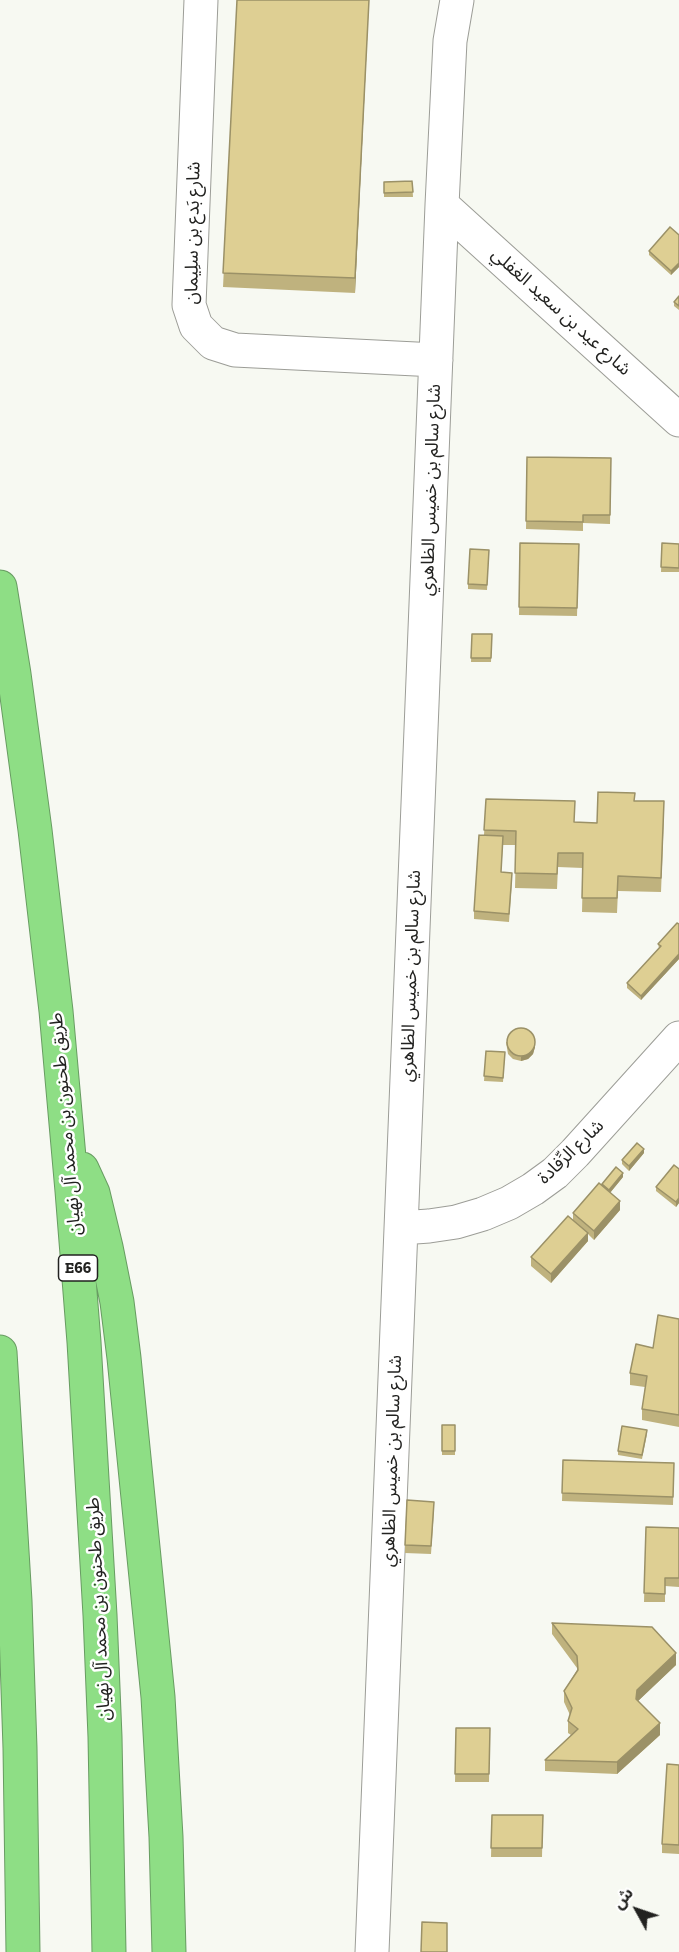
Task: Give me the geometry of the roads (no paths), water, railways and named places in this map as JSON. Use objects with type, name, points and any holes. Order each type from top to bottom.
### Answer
[{"type":"highway","name":"طريق طحنون بن محمد آل نهيان","points":[[0,587],[35,830],[68,1140],[84,1342],[98,1571],[105,1749],[109,1952]]},
{"type":"highway","points":[[68,1140],[93,1192],[118,1313],[158,1697],[170,1952]]},
{"type":"highway","points":[[0,1352],[15,1601],[23,1952]]},
{"type":"street","name":"شارع بَدع بن سلِيمان","points":[[201,0],[189,305],[196,326],[213,343],[235,350],[436,360]]},
{"type":"street","name":"شارع سالم بن خميس الظاهري","points":[[372,1952],[442,205],[450,41],[457,0]]},
{"type":"street","name":"شارع عيد بن سعيد الغفلي","points":[[442,205],[679,420]]},
{"type":"street","name":"شارع الرِّفادة","points":[[401,1228],[456,1222],[483,1214],[533,1189],[555,1173],[575,1153],[679,1038]]}]
